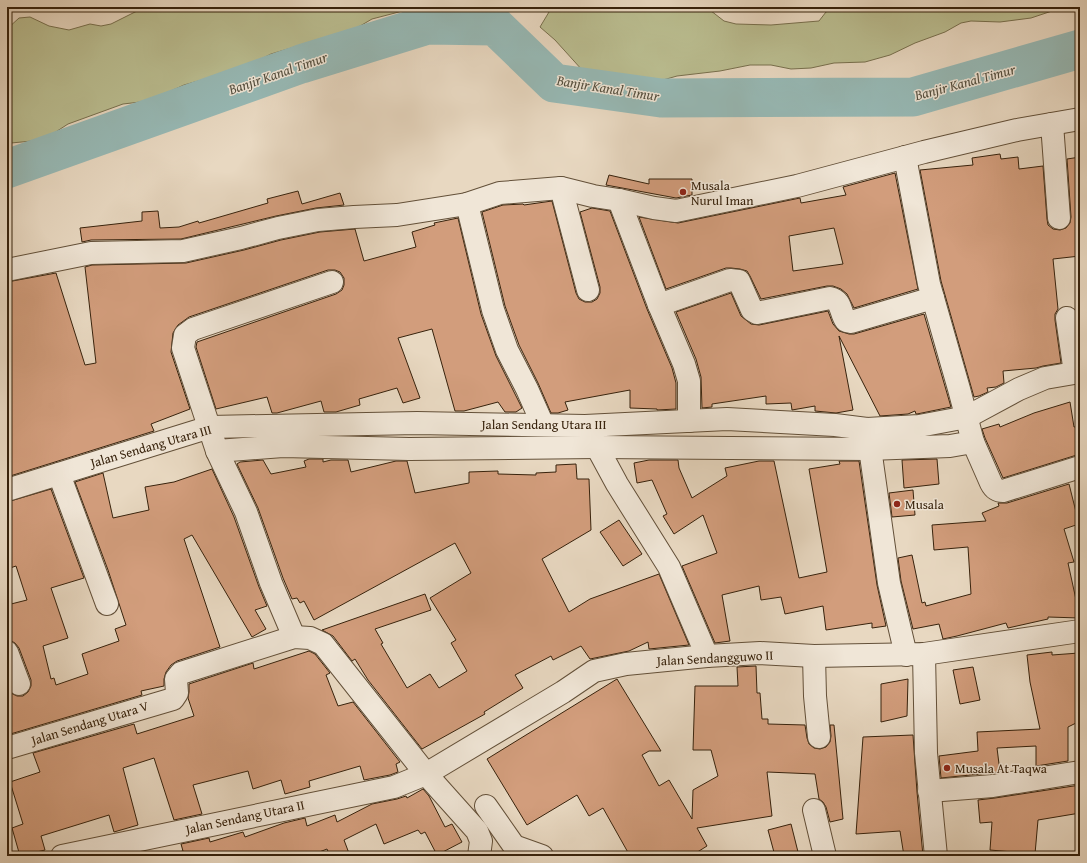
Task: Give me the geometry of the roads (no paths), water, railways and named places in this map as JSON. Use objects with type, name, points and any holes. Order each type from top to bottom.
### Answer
[{"type":"street","points":[[7,270],[92,253],[183,251],[318,220],[397,215],[467,204],[500,193],[561,188],[593,196],[676,211],[796,186],[905,157],[1017,130],[1080,119]]},
{"type":"street","points":[[1052,124],[1059,218]]},
{"type":"street","points":[[905,157],[929,284],[973,442],[991,483],[998,491],[1004,491],[1080,468]]},
{"type":"street","points":[[561,188],[588,290]]},
{"type":"street","points":[[619,200],[659,305],[684,364],[689,381],[689,421]]},
{"type":"street","points":[[467,204],[493,310],[507,350],[543,425]]},
{"type":"street","points":[[659,305],[730,280],[739,282],[752,310],[757,313],[830,298],[835,299],[838,302],[843,318],[846,321],[851,322],[933,298]]},
{"type":"street","points":[[332,282],[193,329],[185,335],[183,348],[217,451],[246,512],[271,583],[294,637],[310,638],[323,644],[426,774],[478,831],[481,841],[479,856]]},
{"type":"street","points":[[1067,318],[1078,372]]},
{"type":"street","name":"Jalan Sendang Utara III","points":[[7,490],[210,427],[417,423],[585,426],[727,419],[835,425],[868,439],[919,426],[967,417],[1019,389],[1045,378],[1078,372]]},
{"type":"street","points":[[585,426],[617,484],[669,567],[706,656]]},
{"type":"street","points":[[217,451],[283,446],[409,449],[597,447],[868,439],[950,446],[973,442]]},
{"type":"street","points":[[868,439],[889,582],[915,655],[936,856]]},
{"type":"street","points":[[59,474],[107,604]]},
{"type":"street","name":"Jalan Sendangguwo II","points":[[426,774],[563,692],[594,671],[626,664],[706,656],[760,653],[814,656],[915,655],[1080,631]]},
{"type":"street","name":"Jalan Sendang Utara V","points":[[7,748],[173,698],[177,693],[176,679],[181,673],[294,637]]},
{"type":"street","points":[[7,652],[19,684]]},
{"type":"street","points":[[814,656],[815,696],[819,737]]},
{"type":"street","points":[[929,790],[993,786],[1080,772]]},
{"type":"street","name":"Jalan Sendang Utara II","points":[[62,856],[394,787],[426,774]]},
{"type":"street","points":[[486,806],[514,846],[542,856]]},
{"type":"street","points":[[814,810],[825,856]]},
{"type":"waterway","name":"Banjir Kanal Timur","points":[[7,169],[301,64],[427,25],[495,26],[554,83],[661,98],[913,97],[1080,49]]},
{"type":"place","name":"Musala Nurul Iman","points":[[683,192]]},
{"type":"place","name":"Musala","points":[[897,504]]},
{"type":"place","name":"Musala At Taqwa","points":[[947,768]]}]
